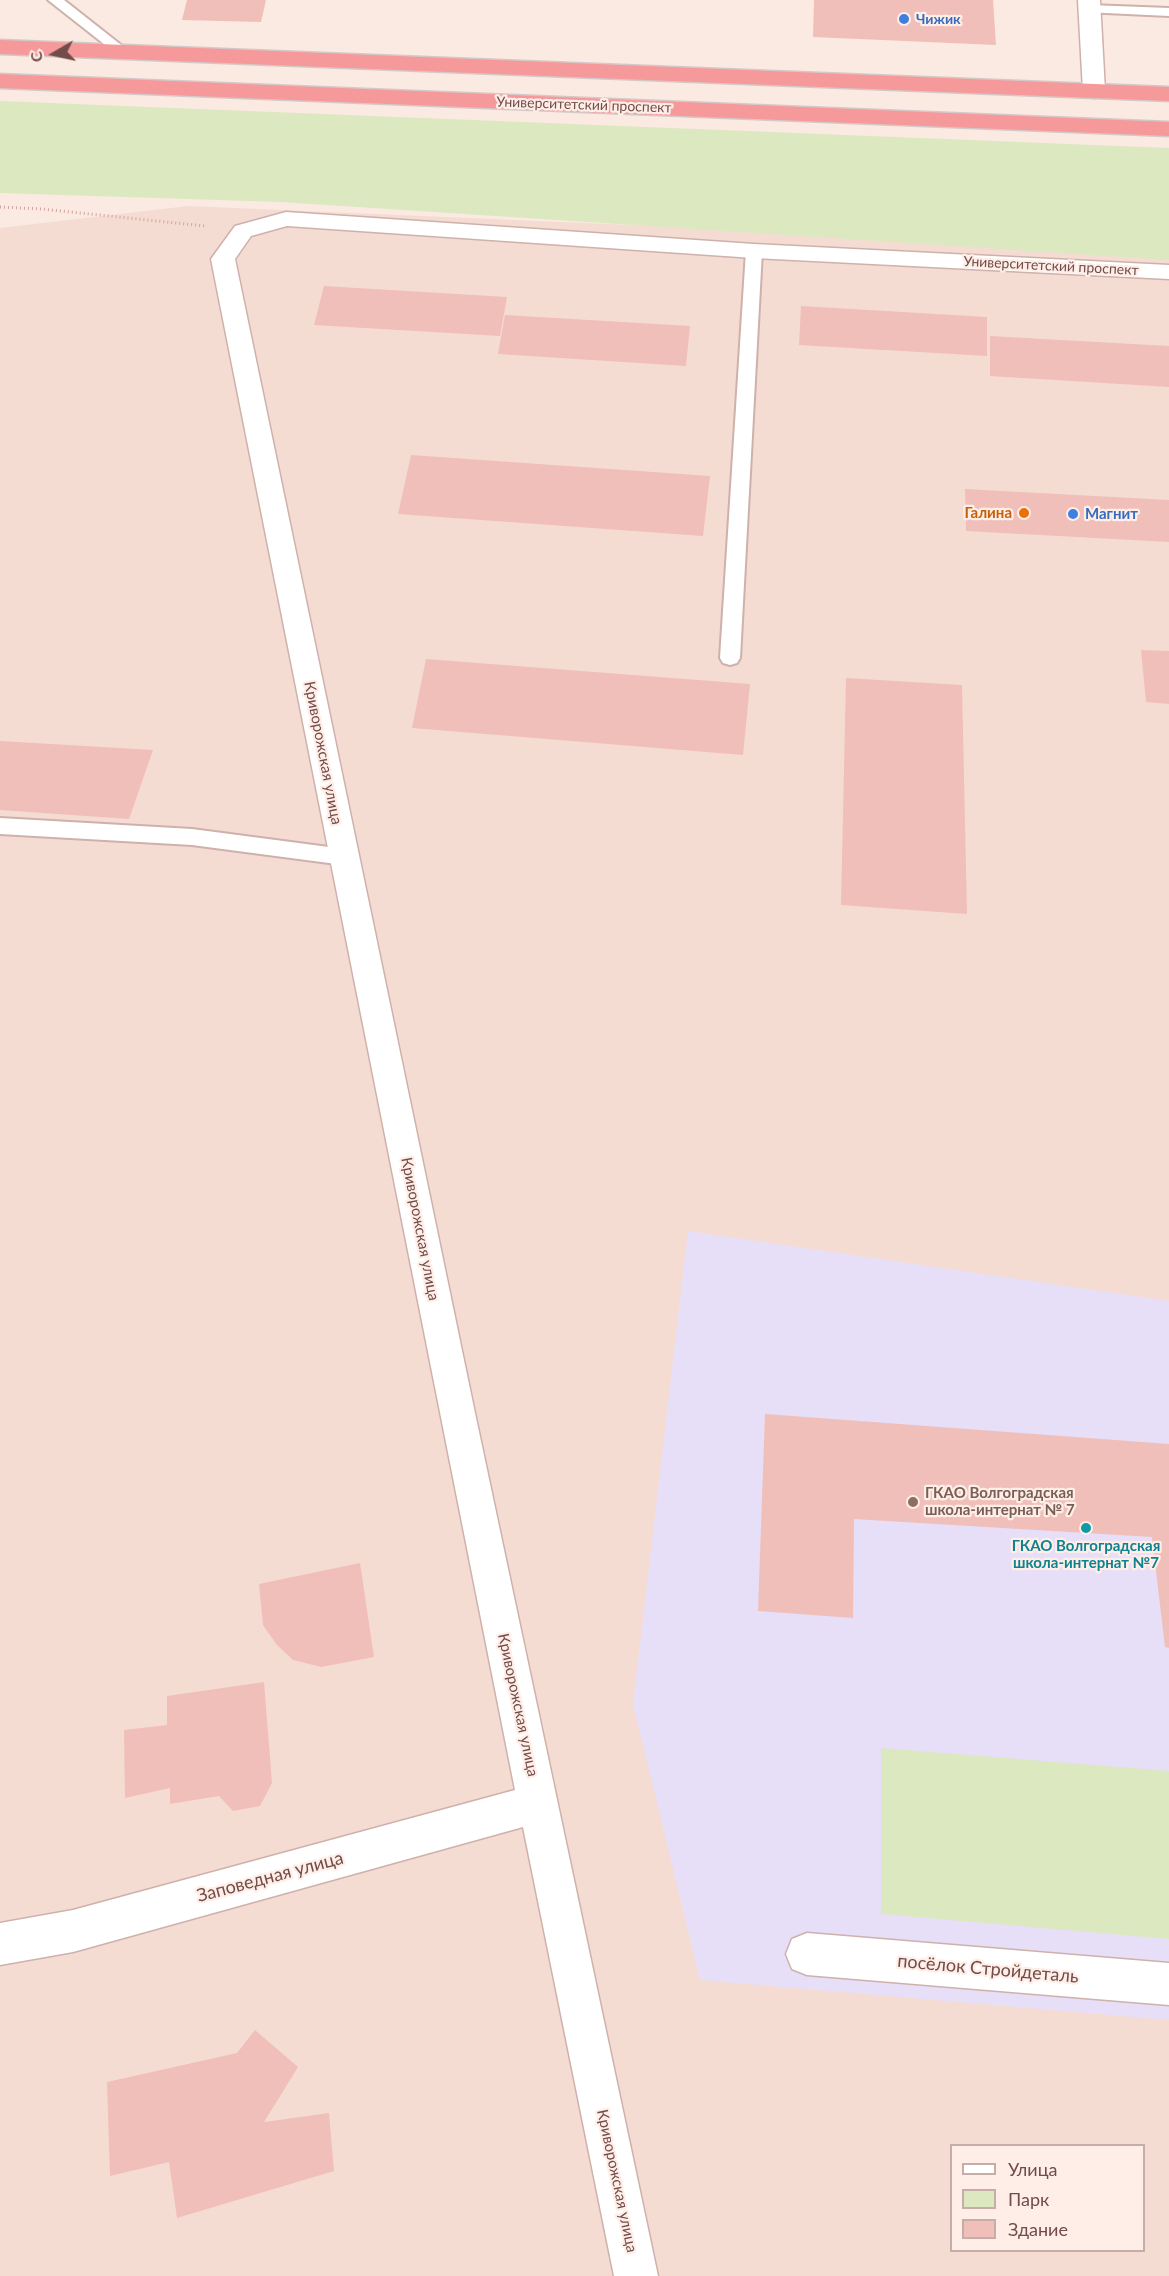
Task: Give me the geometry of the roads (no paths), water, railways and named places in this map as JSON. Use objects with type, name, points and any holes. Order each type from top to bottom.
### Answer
[{"type":"highway","points":[[0,47],[1169,94]]},
{"type":"highway","name":"Университетский проспект","points":[[0,81],[1169,129]]},
{"type":"street","points":[[1089,4],[1094,91]]},
{"type":"street","name":"Криворожская улица","points":[[286,219],[243,231],[222,259],[636,2276]]},
{"type":"street","name":"Университетский проспект","points":[[286,219],[754,251],[1169,272]]},
{"type":"street","name":"Заповедная улица","points":[[0,1944],[73,1931],[538,1803]]},
{"type":"street","name":"посёлок Стройдеталь","points":[[807,1954],[1169,1984]]},
{"type":"lane","points":[[56,0],[123,52]]},
{"type":"lane","points":[[1089,4],[1169,12]]},
{"type":"lane","points":[[730,658],[754,251]]},
{"type":"lane","points":[[0,826],[192,837],[344,857]]},
{"type":"place","name":"Чижик","points":[[904,19]]},
{"type":"place","name":"Галина","points":[[1024,513]]},
{"type":"place","name":"Магнит","points":[[1073,514]]},
{"type":"place","name":"ГКАО Волгоградская школа-интернат № 7","points":[[913,1502]]},
{"type":"place","name":"ГКАО Волгоградская школа-интернат №7","points":[[1086,1528]]}]
